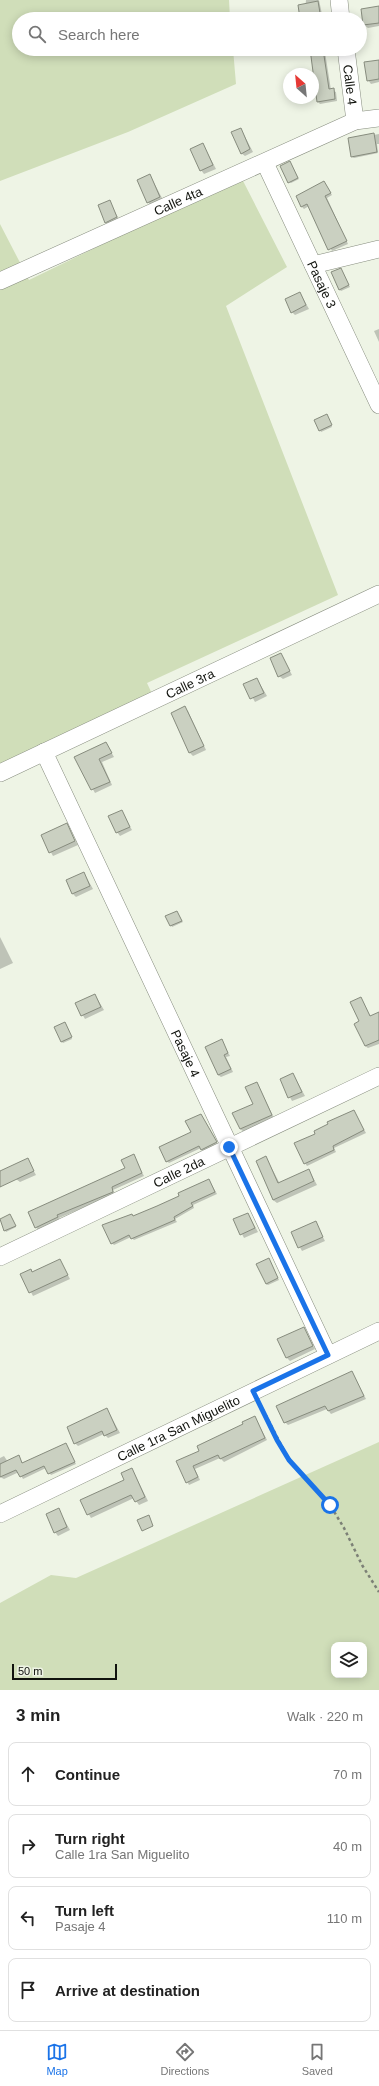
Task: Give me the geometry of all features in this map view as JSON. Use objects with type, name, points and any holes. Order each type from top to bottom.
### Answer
[{"type":"street","points":[[339,0],[341,12]]},
{"type":"street","name":"Calle 4","points":[[347,56],[355,121]]},
{"type":"street","name":"Calle 4ta","points":[[0,281],[265,163],[355,121],[379,118]]},
{"type":"street","name":"Pasaje 3","points":[[265,163],[379,405]]},
{"type":"street","points":[[313,265],[379,249]]},
{"type":"street","name":"Calle 3ra","points":[[0,772],[379,594]]},
{"type":"street","name":"Pasaje 4","points":[[44,752],[328,1355]]},
{"type":"street","name":"Calle 2da","points":[[0,1257],[379,1076]]},
{"type":"street","name":"Calle 1ra San Miguelito","points":[[0,1514],[379,1331]]},
{"type":"path","points":[[253,1391],[277,1440],[289,1460],[330,1505],[344,1528],[362,1565],[379,1592]]},
{"type":"green space","points":[[0,0],[229,0],[230,12],[12,12],[12,56],[234,56],[236,84],[128,132],[0,181]]},
{"type":"green space","points":[[241,177],[287,267],[226,306],[338,595],[147,683],[154,698],[0,776],[0,224],[29,280]]},
{"type":"green space","points":[[379,1442],[379,1690],[0,1690],[0,1603],[51,1575],[76,1578]]},
{"type":"building","points":[[318,1],[320,12],[299,12],[298,5]]},
{"type":"building","points":[[379,6],[379,23],[367,24],[367,12],[361,12],[361,9]]},
{"type":"building","points":[[311,56],[324,56],[329,89],[334,88],[335,99],[319,102],[319,68],[313,68]]},
{"type":"building","points":[[379,60],[379,79],[367,81],[364,62]]},
{"type":"building","points":[[241,128],[250,149],[241,154],[231,132]]},
{"type":"building","points":[[374,133],[377,152],[351,157],[348,138]]},
{"type":"building","points":[[203,143],[213,165],[200,171],[190,149]]},
{"type":"building","points":[[290,161],[298,178],[288,183],[280,166]]},
{"type":"building","points":[[150,174],[160,197],[147,203],[137,180]]},
{"type":"building","points":[[324,181],[331,193],[325,196],[347,241],[328,250],[307,204],[301,207],[296,196]]},
{"type":"building","points":[[110,200],[117,217],[105,223],[98,205]]},
{"type":"building","points":[[341,268],[349,285],[339,290],[331,272]]},
{"type":"building","points":[[300,292],[306,305],[291,313],[285,299]]},
{"type":"building","points":[[327,414],[332,425],[319,431],[314,420]]},
{"type":"building","points":[[281,653],[290,671],[278,677],[270,658]]},
{"type":"building","points":[[257,678],[264,693],[250,699],[243,684]]},
{"type":"building","points":[[185,706],[204,746],[189,753],[171,713]]},
{"type":"building","points":[[106,742],[112,753],[99,759],[110,782],[91,790],[74,757]]},
{"type":"building","points":[[122,810],[130,827],[116,833],[108,816]]},
{"type":"building","points":[[67,823],[75,841],[49,853],[41,835]]},
{"type":"building","points":[[84,872],[90,886],[72,894],[66,880]]},
{"type":"building","points":[[177,911],[182,921],[170,926],[165,916]]},
{"type":"building","points":[[95,994],[101,1007],[81,1016],[75,1003]]},
{"type":"building","points":[[361,997],[370,1016],[379,1012],[379,1040],[365,1046],[354,1024],[359,1021],[350,1002]]},
{"type":"building","points":[[65,1022],[72,1037],[61,1042],[54,1027]]},
{"type":"building","points":[[222,1039],[228,1053],[224,1055],[231,1069],[218,1075],[205,1047]]},
{"type":"building","points":[[293,1073],[302,1092],[288,1098],[280,1079]]},
{"type":"building","points":[[257,1082],[272,1115],[240,1129],[232,1113],[253,1104],[245,1087]]},
{"type":"building","points":[[354,1110],[364,1130],[333,1146],[334,1150],[304,1164],[294,1143],[315,1134],[314,1131],[328,1124],[327,1122]]},
{"type":"building","points":[[201,1114],[217,1142],[201,1150],[199,1146],[166,1162],[159,1147],[191,1132],[185,1121]]},
{"type":"building","points":[[134,1154],[142,1173],[112,1187],[113,1192],[57,1215],[58,1217],[35,1228],[28,1212],[125,1168],[121,1160]]},
{"type":"building","points":[[266,1156],[278,1183],[309,1169],[314,1181],[273,1200],[256,1161]]},
{"type":"building","points":[[28,1158],[34,1171],[0,1187],[0,1171]]},
{"type":"building","points":[[209,1179],[215,1192],[191,1203],[193,1206],[174,1217],[175,1220],[131,1239],[129,1235],[111,1244],[102,1225],[132,1214],[133,1216],[157,1206],[179,1196],[178,1193]]},
{"type":"building","points":[[248,1213],[255,1228],[240,1235],[233,1219]]},
{"type":"building","points":[[10,1214],[16,1226],[4,1231],[0,1219]]},
{"type":"building","points":[[316,1221],[323,1237],[298,1248],[291,1232]]},
{"type":"building","points":[[269,1258],[278,1278],[266,1284],[256,1264]]},
{"type":"building","points":[[60,1259],[68,1275],[29,1293],[20,1274],[31,1269],[32,1272]]},
{"type":"building","points":[[304,1327],[313,1346],[286,1358],[277,1339]]},
{"type":"building","points":[[352,1371],[364,1396],[328,1411],[325,1406],[284,1423],[276,1406]]},
{"type":"building","points":[[107,1408],[117,1430],[104,1436],[102,1431],[74,1444],[67,1427]]},
{"type":"building","points":[[255,1416],[265,1438],[220,1459],[218,1455],[193,1466],[198,1477],[186,1483],[176,1461],[199,1451],[197,1446],[243,1424],[242,1422]]},
{"type":"building","points":[[66,1443],[75,1462],[48,1474],[44,1466],[20,1477],[16,1470],[0,1477],[0,1464],[19,1455],[22,1463]]},
{"type":"building","points":[[132,1468],[145,1497],[135,1502],[131,1495],[87,1515],[80,1500],[124,1480],[121,1473]]},
{"type":"building","points":[[59,1508],[67,1527],[54,1533],[46,1514]]},
{"type":"building","points":[[149,1515],[153,1526],[142,1531],[137,1520]]},
{"type":"route","points":[[229,1147],[328,1355],[253,1391],[277,1440],[289,1460],[330,1505]]}]
